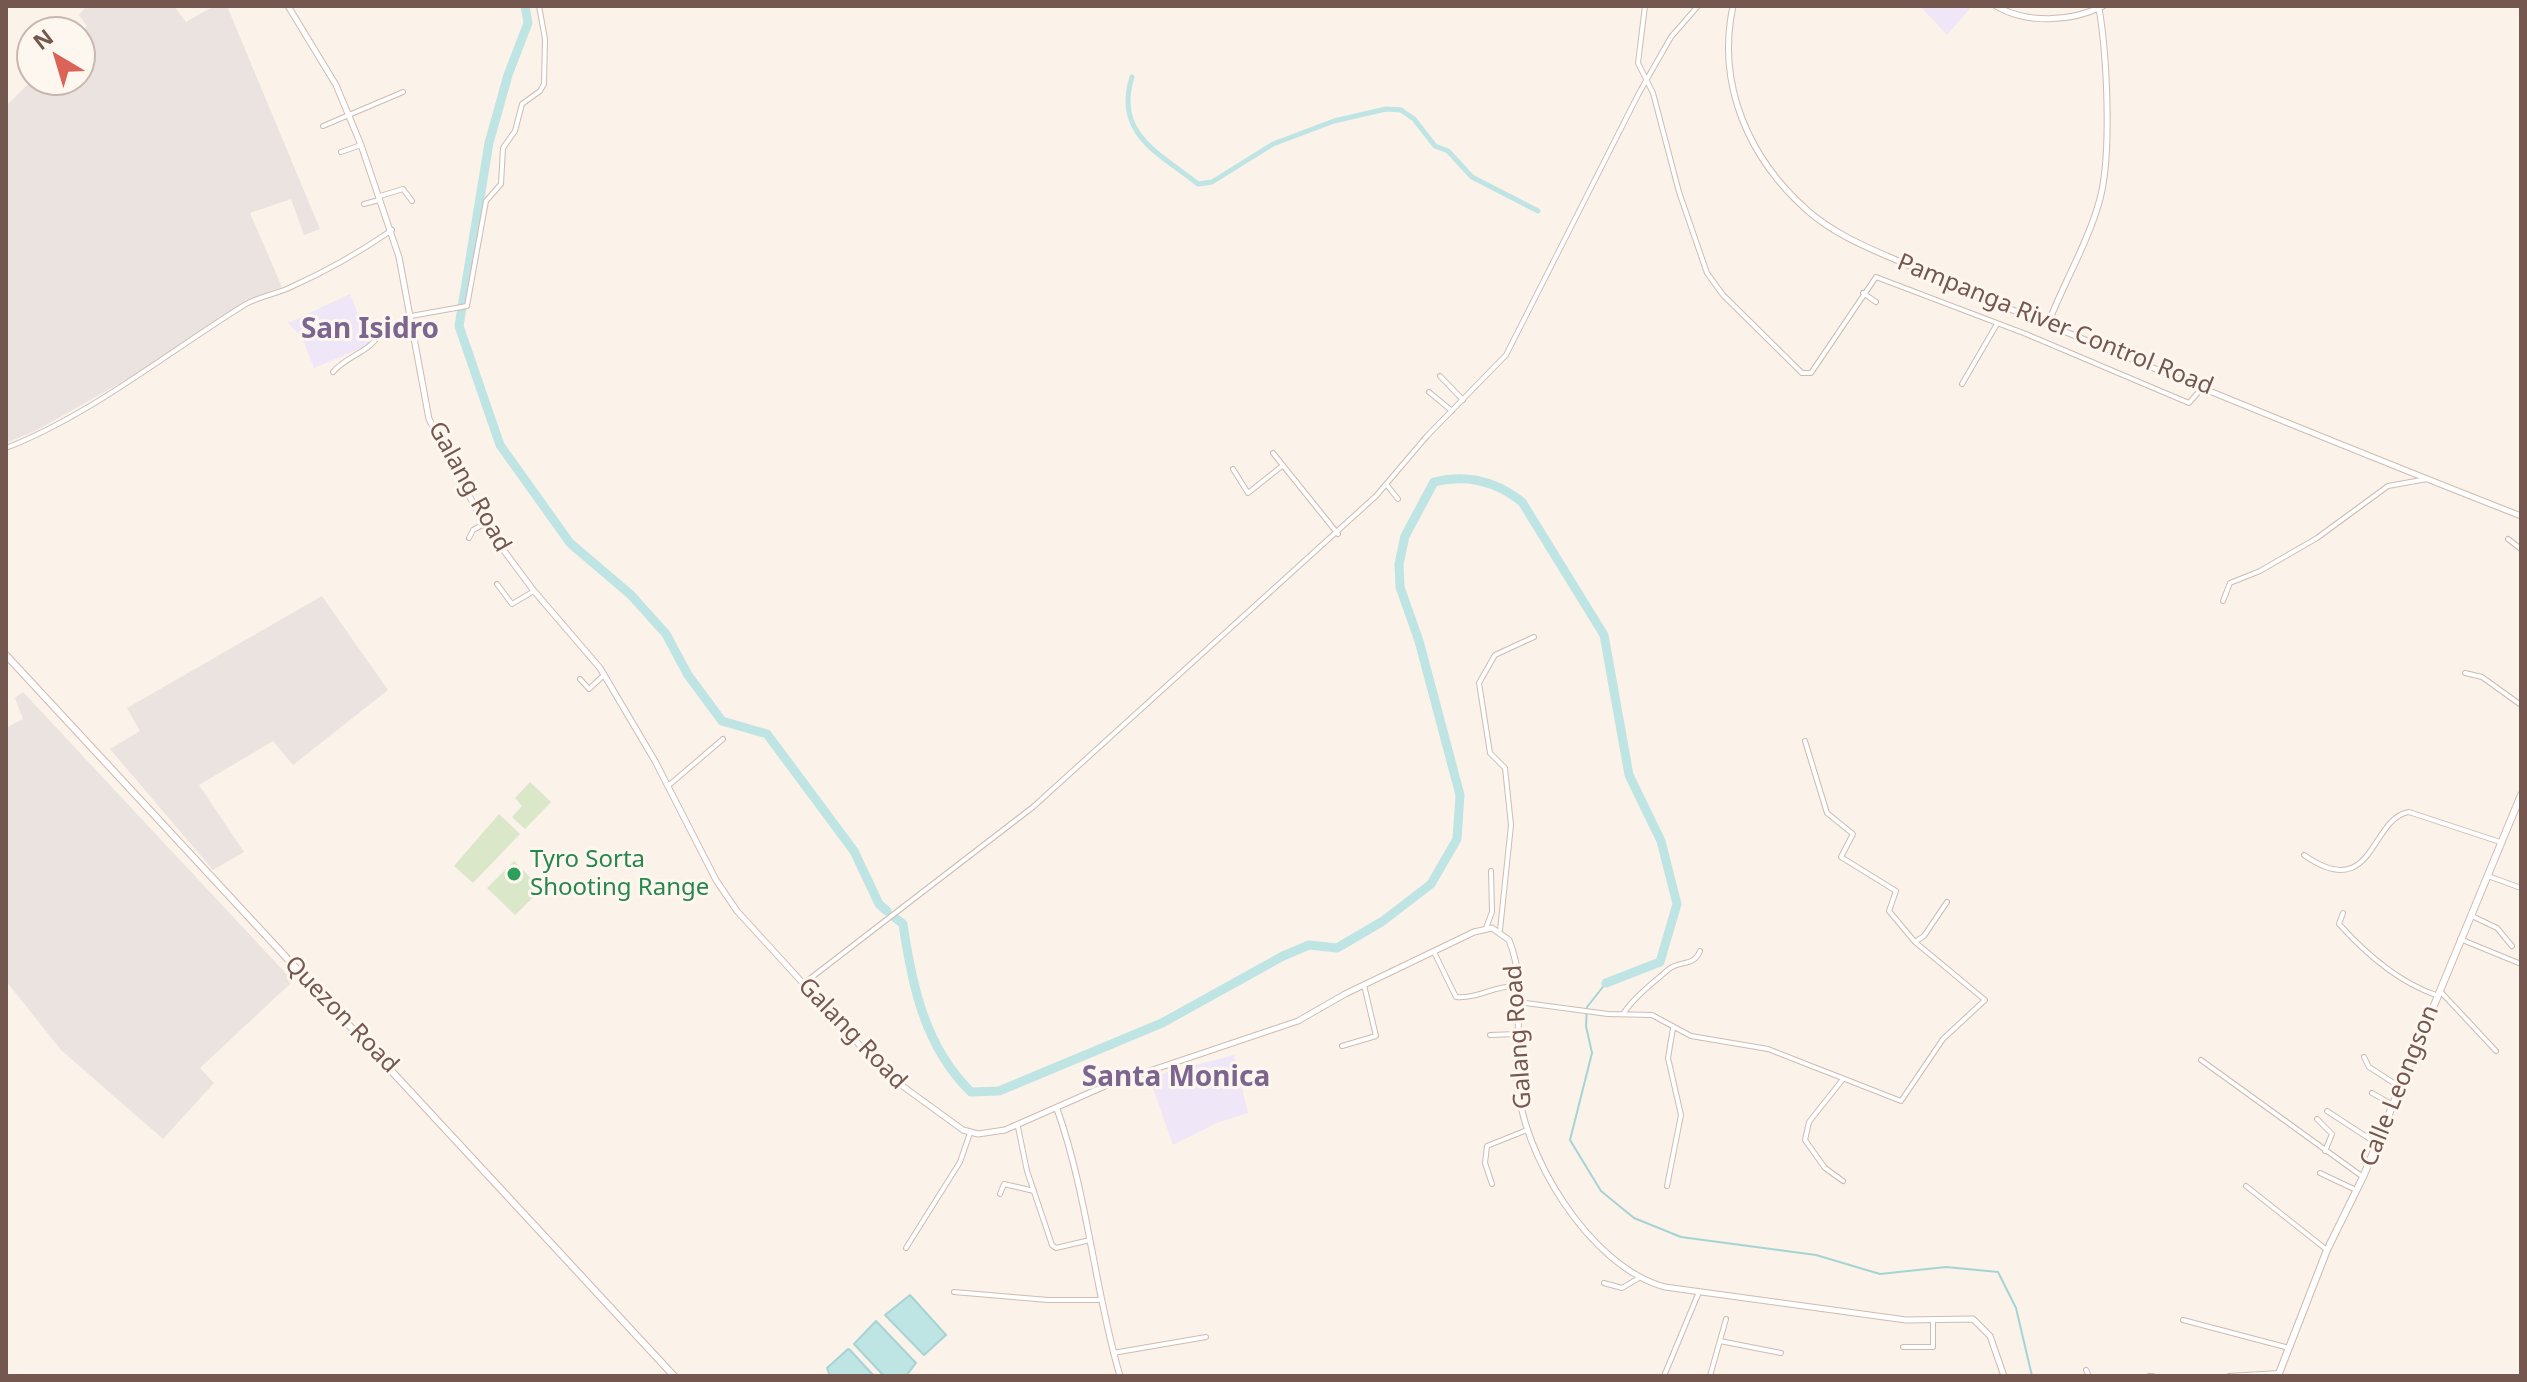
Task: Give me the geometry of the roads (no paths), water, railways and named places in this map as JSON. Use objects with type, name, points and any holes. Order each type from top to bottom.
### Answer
[{"type":"main road","name":"Quezon Road","points":[[6,655],[674,1376]]},
{"type":"main road","name":"Calle Leongson","points":[[2279,1375],[2327,1250],[2363,1177],[2521,795]]},
{"type":"street","name":"Galang Road","points":[[288,6],[332,76],[349,113],[392,230],[429,419],[484,524],[534,591],[589,652],[668,786],[716,880],[749,925],[886,1074],[970,1133]]},
{"type":"street","points":[[411,316],[462,310],[467,306],[486,201],[501,184],[503,148],[515,131],[522,104],[540,91],[544,84],[545,39],[539,6]]},
{"type":"street","points":[[1645,6],[1638,63],[1647,80],[1707,273],[1723,295],[1806,375],[1876,277],[2189,403],[2202,387]]},
{"type":"street","points":[[803,984],[1033,807],[1338,534],[1506,355],[1647,80],[1675,32],[1698,6]]},
{"type":"street","name":"Pampanga River Control Road","points":[[1733,6],[1727,40],[1731,86],[1761,160],[1812,214],[1843,237],[2048,324],[2521,516]]},
{"type":"street","points":[[1996,6],[2011,13],[2051,19],[2101,7],[2105,114],[2103,182],[2092,224],[2048,324]]},
{"type":"street","points":[[323,126],[403,92]]},
{"type":"street","points":[[341,152],[361,145]]},
{"type":"street","points":[[364,204],[403,189],[412,201]]},
{"type":"street","points":[[6,448],[48,429],[149,370],[248,303],[303,281],[359,253],[392,230]]},
{"type":"street","points":[[1863,293],[1876,302]]},
{"type":"street","points":[[1962,384],[1997,324]]},
{"type":"street","points":[[365,338],[380,332],[413,327]]},
{"type":"street","points":[[333,372],[346,358],[373,345],[380,332]]},
{"type":"street","points":[[1440,376],[1463,400]]},
{"type":"street","points":[[1429,392],[1452,411]]},
{"type":"street","points":[[1273,453],[1338,534]]},
{"type":"street","points":[[1233,469],[1248,493],[1282,466]]},
{"type":"street","points":[[2223,601],[2230,583],[2260,571],[2317,538],[2388,486],[2427,479]]},
{"type":"street","points":[[1386,484],[1398,499]]},
{"type":"street","points":[[469,538],[473,530],[484,524]]},
{"type":"street","points":[[2508,539],[2521,549]]},
{"type":"street","points":[[497,584],[512,604],[534,591]]},
{"type":"street","points":[[1500,930],[1511,825],[1505,768],[1490,753],[1479,683],[1495,655],[1534,637]]},
{"type":"street","points":[[2465,673],[2482,677],[2521,705]]},
{"type":"street","points":[[580,679],[589,689],[604,675]]},
{"type":"street","points":[[668,786],[723,739]]},
{"type":"street","points":[[1518,1002],[1592,1012],[1652,1015],[1673,1028],[1704,1040],[1737,1042],[1768,1049],[1901,1101],[1943,1039],[1983,1003],[1982,996],[1915,942],[1889,911],[1896,891],[1841,857],[1853,834],[1827,813],[1805,741]]},
{"type":"street","points":[[2304,855],[2322,866],[2351,868],[2372,853],[2392,820],[2409,812],[2500,842]]},
{"type":"street","points":[[906,1248],[960,1162],[970,1133],[990,1134],[1018,1127],[1105,1086],[1298,1021],[1364,985],[1486,928],[1492,912],[1491,871]]},
{"type":"street","points":[[2486,875],[2521,888]]},
{"type":"street","points":[[1915,942],[1924,936],[1947,902]]},
{"type":"street","points":[[2343,913],[2339,924],[2376,958],[2408,984],[2437,992],[2496,1051]]},
{"type":"street","points":[[2469,915],[2495,927],[2512,946]]},
{"type":"street","name":"Galang Road","points":[[1486,928],[1500,930],[1513,948],[1518,1002],[1517,1080],[1527,1130],[1550,1180],[1566,1204],[1608,1252],[1639,1278],[1699,1292],[1933,1321],[1963,1318],[1978,1321],[1994,1344],[2004,1376]]},
{"type":"street","points":[[2460,939],[2521,964]]},
{"type":"street","points":[[1623,1014],[1669,969],[1687,964],[1697,958],[1700,951]]},
{"type":"street","points":[[1434,952],[1456,997],[1482,995],[1498,987],[1517,986]]},
{"type":"street","points":[[1342,1046],[1376,1036],[1364,985]]},
{"type":"street","points":[[1667,1186],[1681,1115],[1668,1058],[1673,1028]]},
{"type":"street","points":[[1490,1035],[1518,1034]]},
{"type":"street","points":[[2364,1057],[2366,1064],[2380,1076],[2400,1087]]},
{"type":"street","points":[[2201,1060],[2363,1177]]},
{"type":"street","points":[[1843,1079],[1809,1122],[1805,1140],[1825,1168],[1843,1181]]},
{"type":"street","points":[[2372,1093],[2393,1105]]},
{"type":"street","points":[[1057,1109],[1078,1175],[1092,1239],[1099,1300],[1120,1376]]},
{"type":"street","points":[[2327,1111],[2376,1143]]},
{"type":"street","points":[[2317,1119],[2332,1134],[2325,1151]]},
{"type":"street","points":[[1018,1127],[1052,1245],[1056,1248],[1092,1239]]},
{"type":"street","points":[[1492,1184],[1485,1163],[1487,1146],[1527,1130]]},
{"type":"street","points":[[2320,1173],[2356,1190]]},
{"type":"street","points":[[1000,1194],[1004,1184],[1034,1191]]},
{"type":"street","points":[[2246,1186],[2327,1250]]},
{"type":"street","points":[[1604,1283],[1622,1288],[1639,1278]]},
{"type":"street","points":[[954,1292],[1048,1300],[1099,1300]]},
{"type":"street","points":[[1664,1376],[1699,1292]]},
{"type":"street","points":[[1710,1376],[1726,1319]]},
{"type":"street","points":[[2183,1320],[2289,1348]]},
{"type":"street","points":[[1903,1347],[1933,1347],[1933,1321]]},
{"type":"street","points":[[1113,1353],[1206,1337]]},
{"type":"street","points":[[1720,1341],[1781,1353]]},
{"type":"street","points":[[2086,1370],[2089,1376]]},
{"type":"street","points":[[2229,1376],[2279,1375]]},
{"type":"water","points":[[910,1295],[946,1335],[924,1355],[885,1315]]},
{"type":"water","points":[[876,1321],[916,1363],[906,1376],[884,1376],[854,1344]]},
{"type":"water","points":[[848,1349],[874,1376],[830,1376],[827,1368]]},
{"type":"waterway","points":[[525,6],[528,23],[508,75],[489,143],[459,326],[500,445],[570,543],[631,595],[666,634],[688,675],[722,721],[767,734],[854,851],[879,904],[887,911]]},
{"type":"waterway","points":[[1132,77],[1128,97],[1129,113],[1135,128],[1155,152],[1198,184],[1212,182],[1273,144],[1334,121],[1386,109],[1401,110],[1414,119],[1435,146],[1448,151],[1472,177],[1538,211]]},
{"type":"waterway","points":[[894,917],[903,924],[916,993],[932,1035],[942,1055],[971,1092],[999,1091],[1162,1023],[1283,956],[1309,945],[1337,948],[1383,921],[1431,884],[1457,839],[1460,795],[1419,641],[1400,587],[1399,564],[1405,536],[1434,482],[1469,479],[1491,484],[1522,502],[1604,635],[1629,775],[1661,841],[1677,904],[1660,962],[1606,983]]},
{"type":"waterway","points":[[1606,983],[1587,1007],[1586,1026],[1592,1053],[1570,1140],[1601,1191],[1634,1218],[1681,1237],[1816,1255],[1880,1274],[1946,1267],[1998,1272],[2016,1308],[2032,1376]]},
{"type":"place","name":"Tyro Sorta Shooting Range","points":[[514,874]]},
{"type":"district","name":"San Isidro","points":[[370,330]]},
{"type":"district","name":"Santa Monica","points":[[1176,1078]]}]
